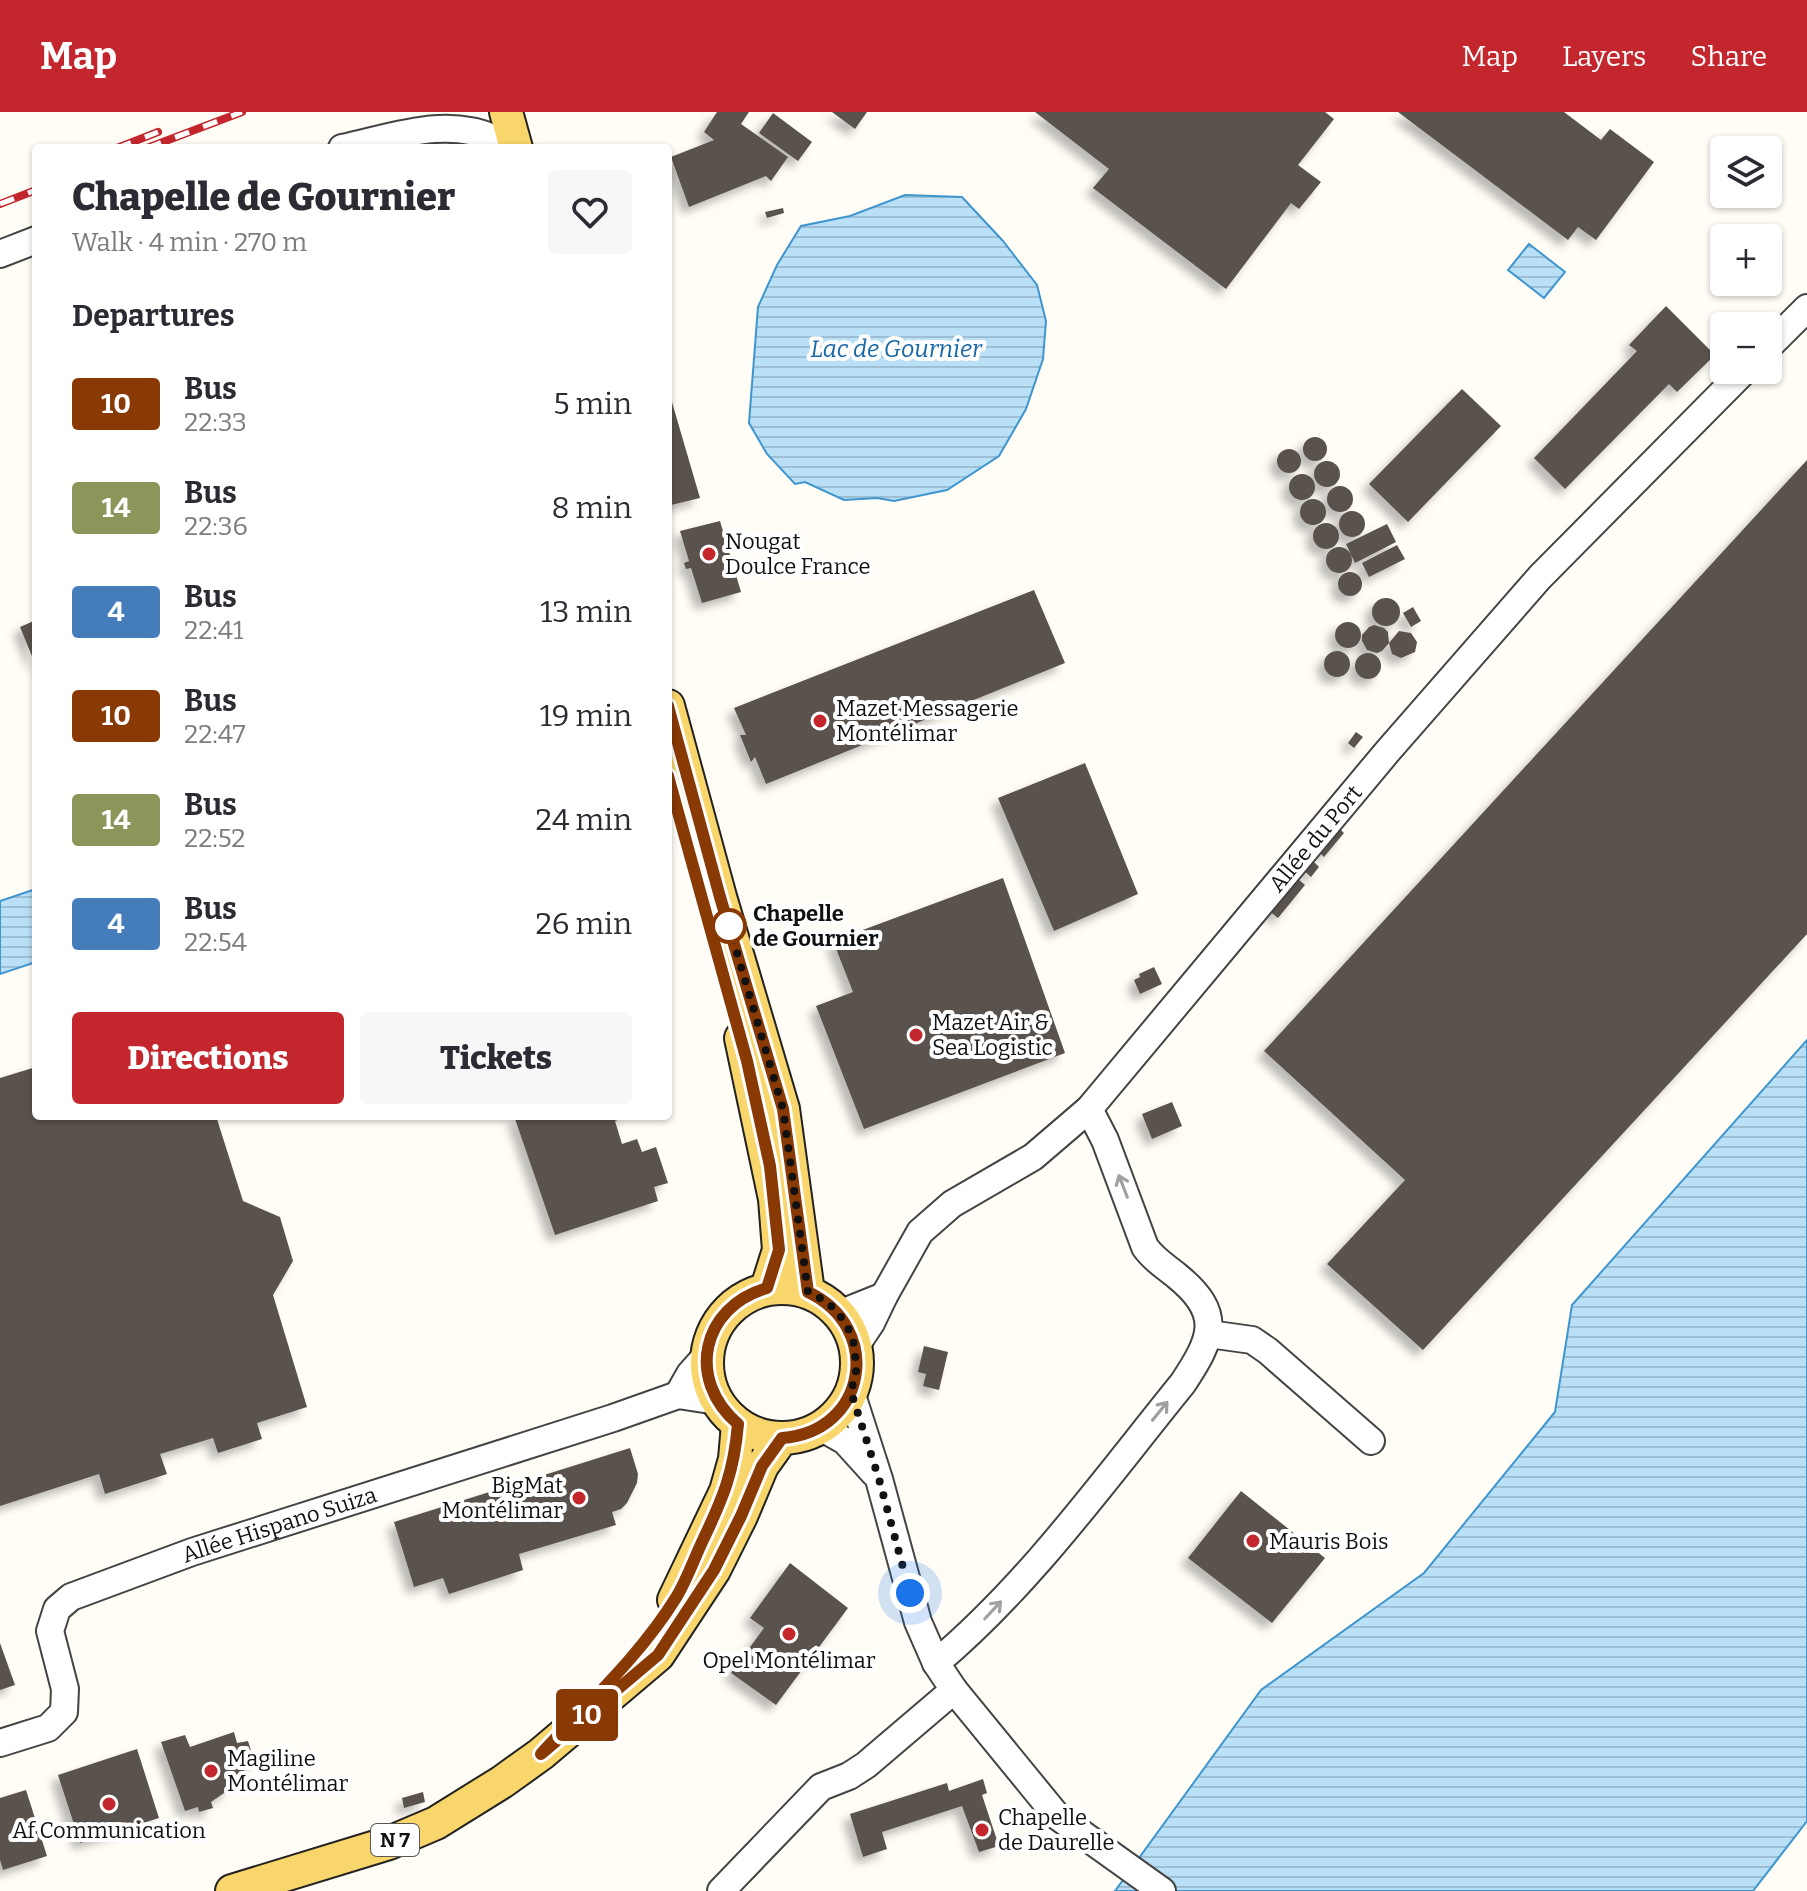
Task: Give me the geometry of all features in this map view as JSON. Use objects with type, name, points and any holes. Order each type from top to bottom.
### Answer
[{"type":"main road","points":[[672,721],[783,1109],[808,1292]]},
{"type":"main road","points":[[672,790],[747,1061],[770,1166],[779,1250],[767,1288]]},
{"type":"main road","points":[[767,1288],[795,1288],[808,1292],[826,1301],[849,1330],[855,1347],[856,1372],[851,1392],[842,1408],[820,1427],[805,1435],[767,1437],[728,1413],[709,1383],[706,1356],[714,1329],[730,1307],[767,1288]]},
{"type":"main road","name":"N 7","points":[[541,1754],[641,1645],[677,1596],[726,1491],[735,1459],[728,1413]]},
{"type":"main road","name":"N 7","points":[[232,1891],[389,1843],[436,1823],[541,1754],[658,1655],[714,1570],[762,1466],[782,1438]]},
{"type":"street","points":[[357,144],[450,119],[469,130],[501,132]]},
{"type":"street","points":[[0,254],[32,242]]},
{"type":"street","points":[[1782,333],[1807,308]]},
{"type":"street","name":"Allée du Port","points":[[855,1347],[920,1232],[952,1204],[1033,1157],[1089,1109],[1387,752],[1540,577],[1731,384]]},
{"type":"street","points":[[936,1663],[972,1633],[1037,1562],[1183,1383],[1204,1351],[1209,1334],[1209,1323],[1199,1297],[1153,1258],[1145,1247],[1105,1140],[1089,1109]]},
{"type":"street","points":[[839,1314],[884,1296]]},
{"type":"street","points":[[1209,1334],[1252,1340],[1371,1441]]},
{"type":"street","points":[[678,1395],[690,1374],[706,1356]]},
{"type":"street","points":[[851,1392],[879,1479],[918,1622],[936,1663],[954,1690],[1057,1816],[1162,1891]]},
{"type":"street","name":"Allée Hispano Suiza","points":[[0,1743],[48,1728],[64,1712],[65,1689],[50,1631],[57,1609],[71,1597],[192,1552],[678,1395],[728,1413]]},
{"type":"street","points":[[820,1427],[845,1441],[879,1479]]},
{"type":"street","points":[[721,1891],[821,1787],[849,1776],[866,1765],[954,1690]]},
{"type":"water","name":"Lac de Gournier","points":[[905,195],[962,197],[1003,241],[1037,285],[1046,321],[1043,359],[1026,409],[999,456],[947,490],[894,501],[877,498],[844,500],[805,482],[795,484],[767,454],[749,423],[758,307],[777,265],[801,226],[850,216]]},
{"type":"water","points":[[1529,244],[1565,272],[1544,298],[1508,270]]},
{"type":"water","points":[[32,890],[32,963],[0,974],[0,901]]},
{"type":"water","points":[[1807,1040],[1807,1821],[1753,1891],[1115,1891],[1261,1690],[1424,1573],[1555,1412],[1572,1305]]},
{"type":"building","points":[[717,112],[749,112],[741,124],[788,157],[771,181],[766,176],[689,207],[672,157],[714,140],[704,132]]},
{"type":"building","points":[[832,112],[867,112],[855,129]]},
{"type":"building","points":[[1035,112],[1325,112],[1334,119],[1298,165],[1321,182],[1299,209],[1291,203],[1226,289],[1093,188],[1109,169]]},
{"type":"building","points":[[1398,112],[1564,112],[1601,140],[1610,129],[1654,162],[1596,240],[1578,227],[1568,240]]},
{"type":"building","points":[[773,113],[812,142],[798,161],[759,133]]},
{"type":"building","points":[[783,208],[784,213],[767,218],[765,212]]},
{"type":"building","points":[[1666,306],[1710,350],[1710,360],[1677,392],[1669,384],[1565,489],[1534,458],[1637,351],[1629,345]]},
{"type":"building","points":[[1462,389],[1501,426],[1408,522],[1369,484]]},
{"type":"building","points":[[672,402],[700,498],[672,505]]},
{"type":"building","points":[[1315,437],[1324,440],[1327,449],[1324,458],[1315,461],[1306,458],[1303,449],[1306,440]]},
{"type":"building","points":[[1289,449],[1298,452],[1301,461],[1298,470],[1289,473],[1280,470],[1277,461],[1280,452]]},
{"type":"building","points":[[1807,460],[1807,934],[1423,1350],[1327,1264],[1405,1180],[1264,1051]]},
{"type":"building","points":[[1327,461],[1336,465],[1340,474],[1336,483],[1327,487],[1318,483],[1314,474],[1318,465]]},
{"type":"building","points":[[1302,474],[1311,478],[1315,487],[1311,496],[1302,500],[1293,496],[1289,487],[1293,478]]},
{"type":"building","points":[[1340,486],[1349,490],[1353,499],[1349,508],[1340,512],[1331,508],[1327,499],[1331,490]]},
{"type":"building","points":[[1313,499],[1322,503],[1326,512],[1322,521],[1313,525],[1304,521],[1300,512],[1304,503]]},
{"type":"building","points":[[1352,511],[1361,515],[1365,524],[1361,533],[1352,537],[1343,533],[1339,524],[1343,515]]},
{"type":"building","points":[[720,521],[741,592],[702,603],[691,568],[686,569],[684,563],[689,561],[680,531]]},
{"type":"building","points":[[1326,523],[1335,527],[1339,536],[1335,545],[1326,549],[1317,545],[1313,536],[1317,527]]},
{"type":"building","points":[[1387,524],[1396,542],[1355,563],[1346,544]]},
{"type":"building","points":[[1397,545],[1405,559],[1369,577],[1362,563]]},
{"type":"building","points":[[1339,547],[1348,551],[1352,560],[1348,569],[1339,573],[1330,569],[1326,560],[1330,551]]},
{"type":"building","points":[[1350,572],[1359,575],[1362,584],[1359,593],[1350,596],[1341,593],[1338,584],[1341,575]]},
{"type":"building","points":[[1034,590],[1065,663],[766,784],[755,757],[751,762],[740,735],[746,735],[734,708]]},
{"type":"building","points":[[1386,598],[1396,602],[1400,612],[1396,622],[1386,626],[1376,622],[1372,612],[1376,602]]},
{"type":"building","points":[[1413,607],[1421,621],[1411,627],[1403,613]]},
{"type":"building","points":[[32,622],[32,656],[20,627]]},
{"type":"building","points":[[1348,622],[1357,626],[1361,635],[1357,644],[1348,648],[1339,644],[1335,635],[1339,626]]},
{"type":"building","points":[[1374,625],[1388,632],[1389,643],[1377,653],[1367,650],[1362,641],[1362,635]]},
{"type":"building","points":[[1399,631],[1411,633],[1417,642],[1415,652],[1401,658],[1392,654],[1389,643]]},
{"type":"building","points":[[1337,651],[1346,655],[1350,664],[1346,673],[1337,677],[1328,673],[1324,664],[1328,655]]},
{"type":"building","points":[[1368,653],[1377,657],[1381,666],[1377,675],[1368,679],[1359,675],[1355,666],[1359,657]]},
{"type":"building","points":[[1356,732],[1363,737],[1354,748],[1348,743]]},
{"type":"building","points":[[1085,763],[1138,894],[1054,931],[998,798]]},
{"type":"building","points":[[1339,828],[1344,833],[1324,857],[1319,852]]},
{"type":"building","points":[[1312,860],[1319,867],[1311,877],[1303,870]]},
{"type":"building","points":[[1003,878],[1065,1053],[864,1129],[816,1006],[853,992],[833,941]]},
{"type":"building","points":[[1297,878],[1305,885],[1278,918],[1269,911]]},
{"type":"building","points":[[1154,967],[1162,984],[1140,994],[1134,980]]},
{"type":"building","points":[[32,1068],[32,1120],[217,1120],[243,1201],[280,1217],[293,1261],[273,1295],[307,1407],[257,1423],[262,1439],[218,1453],[213,1438],[160,1454],[167,1474],[105,1494],[99,1474],[0,1506],[0,1078]]},
{"type":"building","points":[[1172,1102],[1182,1126],[1152,1139],[1142,1114]]},
{"type":"building","points":[[515,1120],[618,1120],[615,1121],[622,1144],[637,1139],[642,1152],[656,1147],[668,1183],[654,1187],[658,1201],[555,1235]]},
{"type":"building","points":[[924,1346],[948,1352],[939,1390],[923,1386],[926,1374],[918,1372]]},
{"type":"building","points":[[630,1448],[638,1474],[637,1483],[627,1503],[612,1512],[616,1525],[519,1554],[523,1570],[449,1594],[443,1578],[414,1587],[394,1522]]},
{"type":"building","points":[[1241,1491],[1325,1558],[1272,1623],[1188,1558]]},
{"type":"building","points":[[790,1563],[848,1608],[776,1705],[731,1673],[764,1628],[750,1618]]},
{"type":"building","points":[[0,1643],[15,1685],[0,1690]]},
{"type":"building","points":[[234,1732],[237,1743],[248,1741],[255,1763],[236,1776],[227,1791],[211,1802],[213,1808],[199,1812],[198,1807],[185,1811],[161,1742],[185,1735],[190,1747]]},
{"type":"building","points":[[137,1749],[159,1818],[80,1843],[58,1775]]},
{"type":"building","points":[[983,1779],[987,1793],[982,1795],[999,1846],[979,1852],[962,1806],[882,1832],[887,1849],[863,1857],[850,1814],[947,1783],[949,1791]]},
{"type":"building","points":[[26,1790],[47,1856],[3,1870],[0,1860],[0,1798]]},
{"type":"building","points":[[423,1792],[425,1802],[404,1808],[402,1798]]},
{"type":"railway","points":[[158,144],[242,112]]},
{"type":"railway","points":[[127,144],[158,132]]},
{"type":"railway","points":[[0,204],[32,192]]},
{"type":"bus line","name":"10","points":[[672,721],[783,1109],[808,1292],[826,1301],[849,1330],[857,1359],[856,1372],[849,1397],[834,1417],[805,1435],[782,1438],[762,1466],[714,1570],[658,1655],[541,1754],[641,1645],[677,1596],[726,1491],[735,1459],[738,1424],[720,1406],[709,1383],[706,1356],[709,1342],[721,1317],[730,1307],[767,1288],[779,1250],[770,1166],[747,1061],[672,790]]},
{"type":"place","name":"Nougat Doulce France","points":[[709,554]]},
{"type":"place","name":"Mazet Messagerie Montélimar","points":[[820,721]]},
{"type":"place","name":"Chapelle de Gournier","points":[[729,926]]},
{"type":"place","name":"Mazet Air & Sea Logistic","points":[[916,1035]]},
{"type":"place","name":"BigMat Montélimar","points":[[579,1498]]},
{"type":"place","name":"Mauris Bois","points":[[1253,1541]]},
{"type":"place","name":"Opel Montélimar","points":[[789,1634]]},
{"type":"place","name":"Magiline Montélimar","points":[[211,1771]]},
{"type":"place","name":"Af Communication","points":[[109,1804]]},
{"type":"place","name":"Chapelle de Daurelle","points":[[982,1830]]},
{"type":"route","points":[[729,926],[783,1109],[808,1292],[826,1301],[839,1314],[855,1347],[856,1372],[851,1392],[910,1593]]}]
